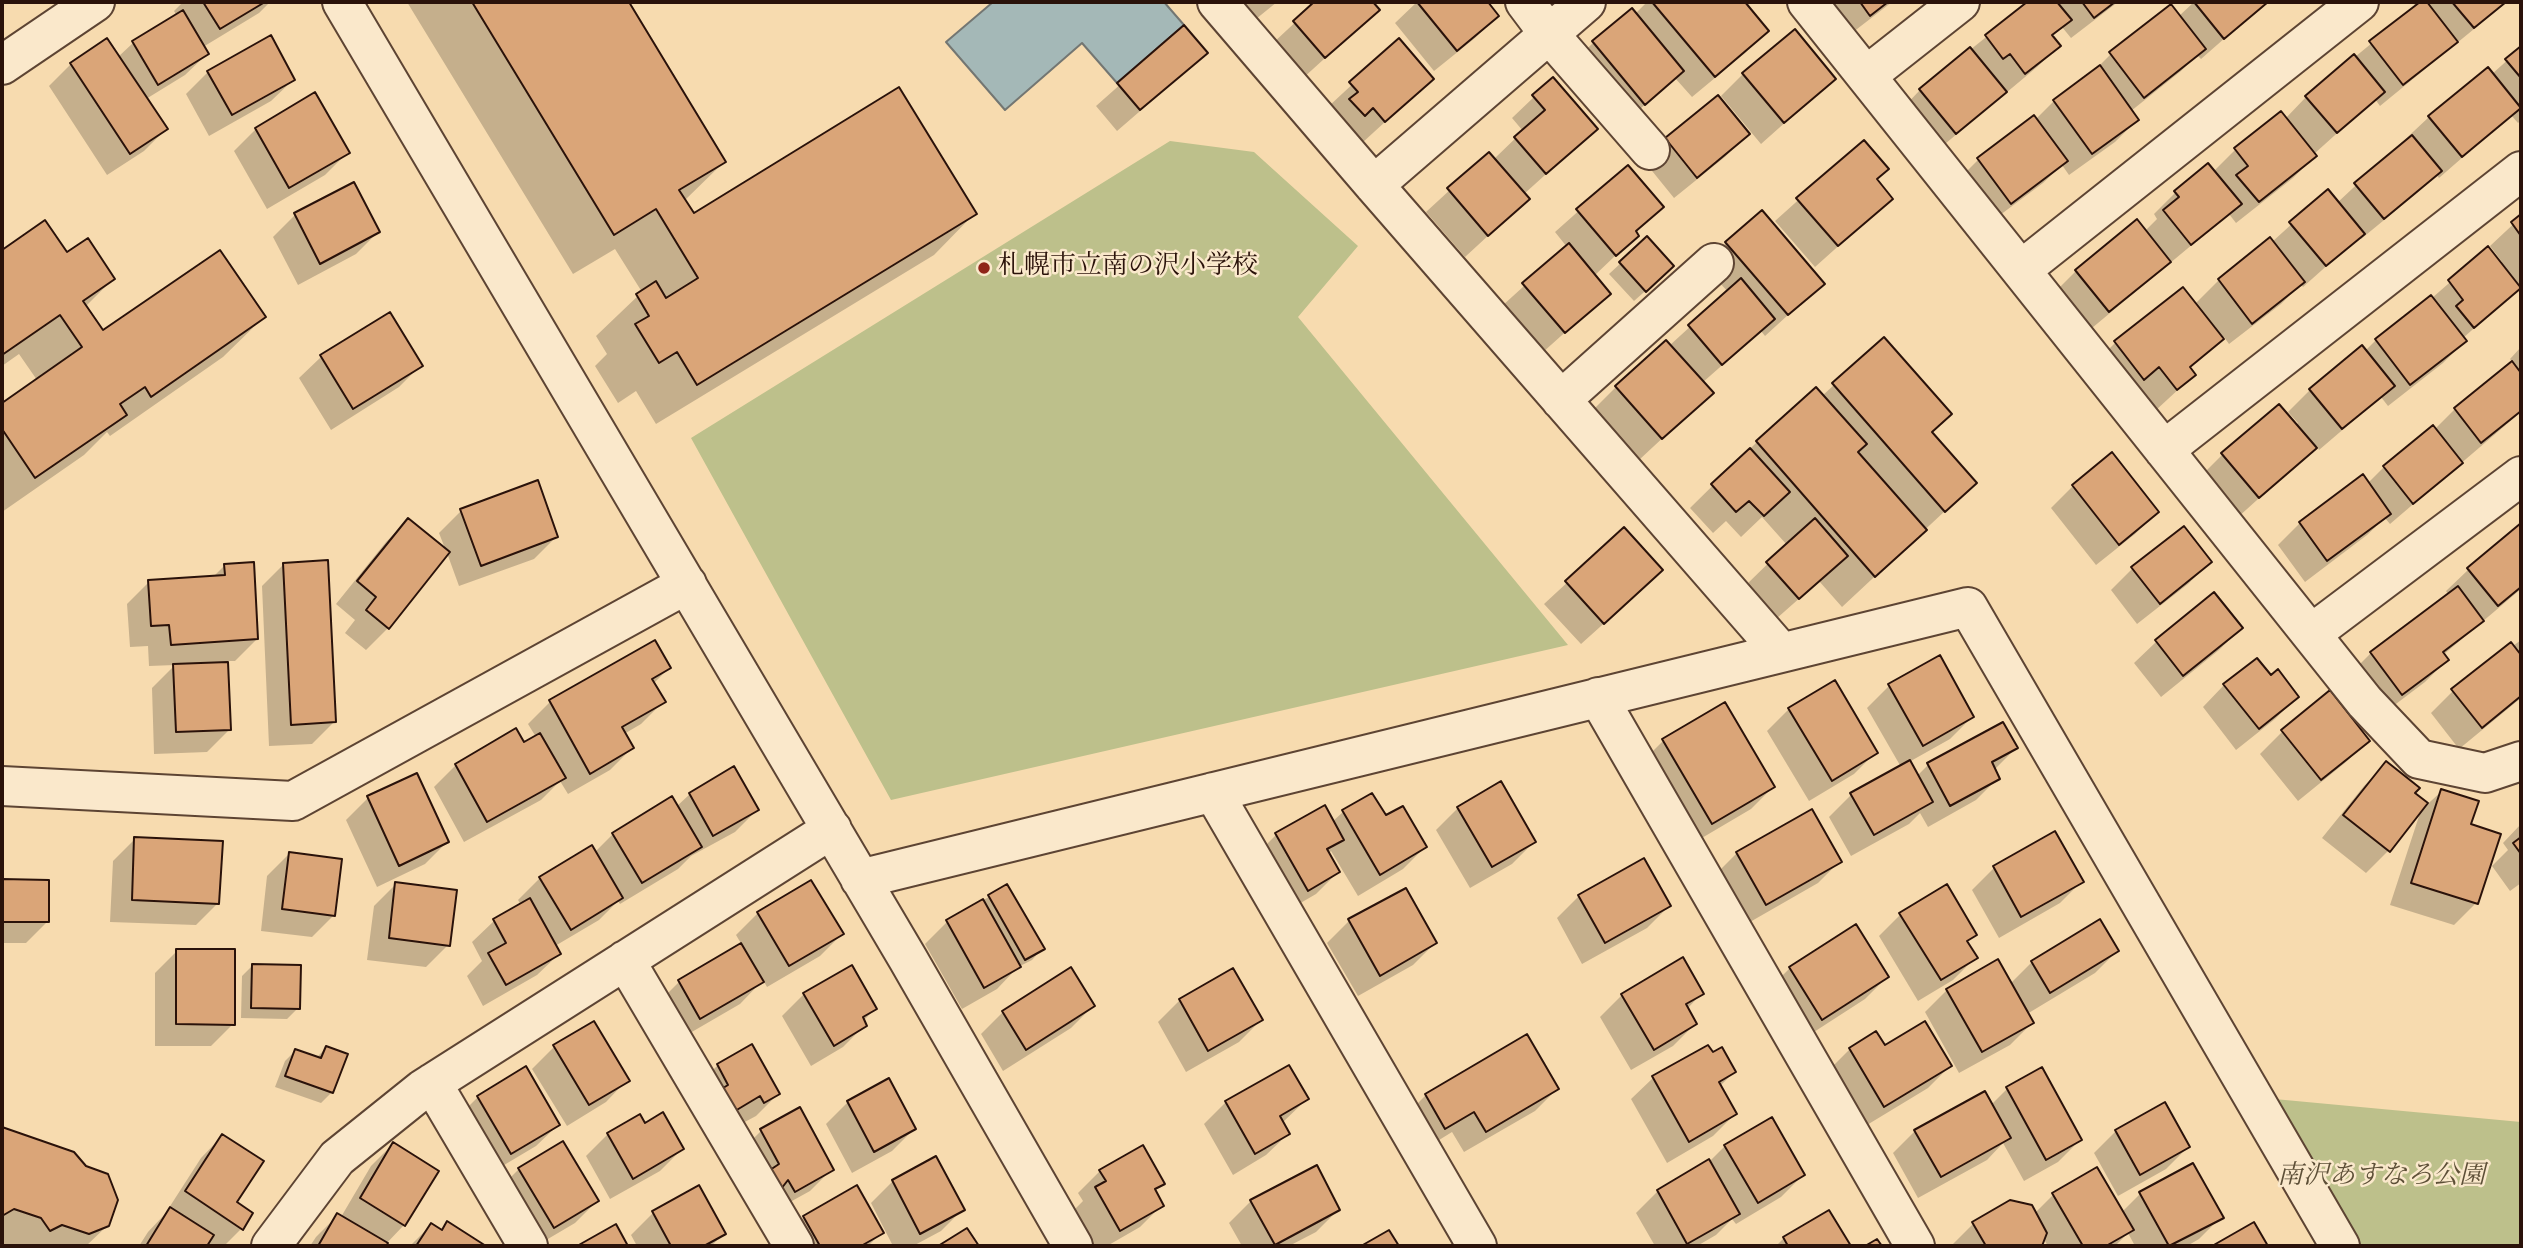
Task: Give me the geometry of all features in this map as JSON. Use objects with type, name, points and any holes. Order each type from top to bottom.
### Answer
[{"type":"street","points":[[2,65],[95,2]]},
{"type":"street","points":[[342,2],[832,830],[1073,1246]]},
{"type":"street","points":[[1217,2],[1781,652]]},
{"type":"street","points":[[1525,2],[1549,34],[1650,150]]},
{"type":"street","points":[[1374,186],[1586,2]]},
{"type":"street","points":[[1807,2],[2365,702],[2419,759],[2485,773],[2521,761]]},
{"type":"street","points":[[1866,76],[1960,2]]},
{"type":"street","points":[[2021,270],[2359,2]]},
{"type":"street","points":[[2164,450],[2521,172]]},
{"type":"street","points":[[1561,400],[1714,263]]},
{"type":"street","points":[[2311,634],[2521,476]]},
{"type":"street","points":[[2,786],[293,801],[687,584]]},
{"type":"street","points":[[860,879],[1968,607],[2340,1246]]},
{"type":"street","points":[[1598,697],[1916,1246]]},
{"type":"street","points":[[1213,792],[1477,1246]]},
{"type":"street","points":[[271,1246],[337,1158],[432,1083],[832,830]]},
{"type":"street","points":[[625,960],[794,1246]]},
{"type":"street","points":[[432,1083],[528,1246]]},
{"type":"green space","points":[[1170,141],[1254,152],[1358,246],[1298,317],[1568,645],[891,800],[691,438]]},
{"type":"green space","name":"南沢あすなろ公園","points":[[2253,1097],[2521,1122],[2521,1246],[2340,1246]]},
{"type":"shaded area","points":[[993,2],[1164,2],[1184,25],[1117,83],[1082,43],[1005,110],[946,42]]},
{"type":"building","points":[[203,2],[265,2],[220,29]]},
{"type":"building","points":[[472,2],[629,2],[726,162],[679,190],[694,213],[899,87],[977,214],[697,385],[677,352],[659,363],[635,324],[649,316],[636,294],[656,281],[666,298],[698,278],[656,209],[614,235]]},
{"type":"building","points":[[1314,2],[1373,2],[1380,10],[1325,58],[1293,21]]},
{"type":"building","points":[[1417,2],[1488,2],[1499,16],[1457,51]]},
{"type":"building","points":[[1652,2],[1745,2],[1769,31],[1715,77]]},
{"type":"building","points":[[1860,2],[1888,2],[1870,16]]},
{"type":"building","points":[[2027,2],[2057,2],[2072,20],[2052,35],[2061,46],[2025,74],[2010,54],[2003,59],[1985,35]]},
{"type":"building","points":[[2082,2],[2115,2],[2094,18]]},
{"type":"building","points":[[2194,2],[2268,2],[2224,39]]},
{"type":"building","points":[[2420,2],[2427,2],[2458,42],[2403,85],[2369,41]]},
{"type":"building","points":[[2452,2],[2506,2],[2474,28]]},
{"type":"building","points":[[2171,4],[2206,49],[2144,98],[2109,52]]},
{"type":"building","points":[[1632,8],[1684,71],[1645,105],[1592,41]]},
{"type":"building","points":[[183,10],[209,54],[158,85],[132,41]]},
{"type":"building","points":[[1184,25],[1208,53],[1140,110],[1117,83]]},
{"type":"building","points":[[1795,29],[1836,79],[1784,123],[1742,73]]},
{"type":"building","points":[[271,35],[295,80],[232,115],[207,71]]},
{"type":"building","points":[[107,38],[168,129],[130,154],[70,63]]},
{"type":"building","points":[[1399,38],[1434,79],[1385,122],[1373,108],[1365,116],[1349,99],[1358,92],[1349,82]]},
{"type":"building","points":[[2521,46],[2521,78],[2505,59]]},
{"type":"building","points":[[1970,47],[2007,92],[1956,134],[1919,89]]},
{"type":"building","points":[[2354,54],[2385,92],[2337,133],[2305,96]]},
{"type":"building","points":[[2100,65],[2139,120],[2092,154],[2053,100]]},
{"type":"building","points":[[2488,67],[2521,108],[2462,157],[2428,116]]},
{"type":"building","points":[[1553,77],[1598,129],[1546,174],[1514,137],[1545,110],[1532,95]]},
{"type":"building","points":[[315,92],[350,153],[289,188],[255,128]]},
{"type":"building","points":[[1718,95],[1750,134],[1697,178],[1665,138]]},
{"type":"building","points":[[2281,111],[2317,156],[2259,202],[2236,175],[2248,166],[2234,148]]},
{"type":"building","points":[[2034,115],[2068,161],[2011,204],[1977,158]]},
{"type":"building","points":[[2412,135],[2442,171],[2384,219],[2354,183]]},
{"type":"building","points":[[1864,140],[1889,169],[1877,179],[1893,199],[1838,246],[1796,198]]},
{"type":"building","points":[[1489,152],[1530,199],[1488,236],[1447,188]]},
{"type":"building","points":[[2208,163],[2242,204],[2191,245],[2163,210],[2179,197],[2174,191]]},
{"type":"building","points":[[1628,165],[1664,207],[1636,231],[1639,236],[1616,256],[1576,209]]},
{"type":"building","points":[[354,182],[380,232],[320,264],[294,213]]},
{"type":"building","points":[[2328,189],[2365,234],[2326,266],[2289,222]]},
{"type":"building","points":[[1762,210],[1825,284],[1788,315],[1725,242]]},
{"type":"building","points":[[2521,214],[2521,236],[2511,222]]},
{"type":"building","points":[[2137,219],[2171,262],[2109,312],[2075,270]]},
{"type":"building","points":[[45,220],[67,252],[88,238],[115,279],[83,301],[103,330],[220,250],[266,317],[151,397],[145,387],[120,404],[127,415],[35,478],[2,429],[2,403],[82,347],[60,315],[2,355],[2,250]]},
{"type":"building","points":[[1647,236],[1674,266],[1646,292],[1619,262]]},
{"type":"building","points":[[2270,237],[2305,282],[2252,324],[2218,279]]},
{"type":"building","points":[[1569,243],[1611,294],[1565,333],[1522,283]]},
{"type":"building","points":[[2488,246],[2521,288],[2474,328],[2456,306],[2463,300],[2448,280]]},
{"type":"building","points":[[1741,278],[1775,319],[1722,365],[1688,325]]},
{"type":"building","points":[[2183,287],[2224,339],[2190,367],[2196,375],[2177,390],[2159,367],[2144,380],[2114,341]]},
{"type":"building","points":[[2431,295],[2467,341],[2410,385],[2375,339]]},
{"type":"building","points":[[390,312],[423,366],[353,409],[320,355]]},
{"type":"building","points":[[1884,337],[1952,414],[1932,432],[1977,483],[1945,512],[1832,383]]},
{"type":"building","points":[[1666,340],[1714,393],[1662,439],[1615,386]]},
{"type":"building","points":[[2362,345],[2395,386],[2342,429],[2309,389]]},
{"type":"building","points":[[2512,361],[2521,373],[2521,411],[2481,443],[2454,408]]},
{"type":"building","points":[[1816,387],[1867,444],[1858,452],[1927,530],[1875,577],[1756,441]]},
{"type":"building","points":[[2279,404],[2317,448],[2259,498],[2221,453]]},
{"type":"building","points":[[2433,425],[2463,463],[2413,504],[2383,466]]},
{"type":"building","points":[[1750,448],[1790,492],[1764,516],[1749,501],[1736,512],[1711,484]]},
{"type":"building","points":[[2112,452],[2159,512],[2119,545],[2072,485]]},
{"type":"building","points":[[2363,474],[2391,514],[2327,561],[2299,522]]},
{"type":"building","points":[[538,480],[558,537],[481,566],[460,509]]},
{"type":"building","points":[[408,518],[450,552],[389,629],[366,610],[376,597],[357,581]]},
{"type":"building","points":[[1815,518],[1848,556],[1799,599],[1766,562]]},
{"type":"building","points":[[2521,523],[2521,587],[2498,606],[2467,568]]},
{"type":"building","points":[[2184,526],[2212,562],[2160,604],[2131,567]]},
{"type":"building","points":[[1624,527],[1663,570],[1604,624],[1565,581]]},
{"type":"building","points":[[328,560],[336,722],[291,725],[283,563]]},
{"type":"building","points":[[254,562],[258,639],[171,645],[169,625],[151,626],[148,580],[225,575],[224,564]]},
{"type":"building","points":[[2458,586],[2484,621],[2443,652],[2449,660],[2402,695],[2370,652]]},
{"type":"building","points":[[2214,592],[2243,628],[2183,676],[2155,640]]},
{"type":"building","points":[[655,640],[671,668],[652,679],[666,702],[622,727],[634,748],[590,774],[549,700]]},
{"type":"building","points":[[2511,642],[2521,655],[2521,696],[2482,728],[2451,689]]},
{"type":"building","points":[[1940,655],[1974,717],[1923,746],[1888,684]]},
{"type":"building","points":[[2257,658],[2271,675],[2278,669],[2299,697],[2259,729],[2223,684]]},
{"type":"building","points":[[228,662],[231,730],[176,732],[173,664]]},
{"type":"building","points":[[1835,680],[1878,753],[1832,781],[1788,708]]},
{"type":"building","points":[[2330,690],[2370,741],[2321,780],[2281,730]]},
{"type":"building","points":[[1725,702],[1775,787],[1712,824],[1662,739]]},
{"type":"building","points":[[2003,722],[2018,748],[1992,762],[2000,779],[1950,806],[1927,763]]},
{"type":"building","points":[[516,728],[524,742],[540,733],[566,778],[487,822],[455,764]]},
{"type":"building","points":[[1910,760],[1933,802],[1874,835],[1850,793]]},
{"type":"building","points":[[2386,761],[2420,788],[2415,793],[2428,803],[2390,852],[2343,815]]},
{"type":"building","points":[[734,766],[759,810],[713,836],[689,793]]},
{"type":"building","points":[[417,773],[449,842],[399,866],[367,796]]},
{"type":"building","points":[[1501,781],[1536,842],[1492,867],[1457,807]]},
{"type":"building","points":[[2441,789],[2479,801],[2471,824],[2501,834],[2478,904],[2411,883]]},
{"type":"building","points":[[1372,793],[1386,815],[1403,806],[1427,847],[1380,875],[1342,810]]},
{"type":"building","points":[[672,796],[702,847],[642,883],[612,833]]},
{"type":"building","points":[[1325,805],[1344,840],[1327,849],[1340,872],[1308,891],[1275,833]]},
{"type":"building","points":[[1812,809],[1842,862],[1766,905],[1736,852]]},
{"type":"building","points":[[2055,831],[2084,882],[2021,917],[1993,866]]},
{"type":"building","points":[[134,837],[223,841],[219,904],[132,900]]},
{"type":"building","points":[[2521,837],[2521,854],[2513,843]]},
{"type":"building","points":[[592,845],[623,898],[571,930],[539,877]]},
{"type":"building","points":[[289,852],[342,859],[335,916],[282,909]]},
{"type":"building","points":[[1644,858],[1671,906],[1605,943],[1578,895]]},
{"type":"building","points":[[2,879],[49,880],[49,922],[2,922]]},
{"type":"building","points":[[811,880],[844,934],[789,966],[757,912]]},
{"type":"building","points":[[395,882],[457,890],[450,946],[389,938]]},
{"type":"building","points":[[1007,884],[1045,949],[1025,960],[988,895]]},
{"type":"building","points":[[1947,884],[1977,935],[1967,941],[1978,958],[1941,980],[1899,913]]},
{"type":"building","points":[[1406,888],[1437,943],[1380,976],[1348,919]]},
{"type":"building","points":[[530,898],[561,954],[506,985],[488,953],[506,943],[493,919]]},
{"type":"building","points":[[983,899],[1021,967],[984,988],[946,920]]},
{"type":"building","points":[[2100,919],[2119,951],[2050,993],[2031,961]]},
{"type":"building","points":[[1856,924],[1889,977],[1822,1020],[1789,967]]},
{"type":"building","points":[[741,943],[764,982],[700,1019],[678,980]]},
{"type":"building","points":[[176,949],[235,949],[235,1025],[176,1024]]},
{"type":"building","points":[[1683,957],[1704,994],[1686,1004],[1697,1024],[1654,1050],[1621,994]]},
{"type":"building","points":[[1998,959],[2034,1023],[1982,1052],[1946,989]]},
{"type":"building","points":[[252,964],[301,965],[300,1009],[251,1008]]},
{"type":"building","points":[[852,965],[877,1009],[863,1017],[867,1026],[834,1046],[803,993]]},
{"type":"building","points":[[1071,967],[1095,1006],[1026,1050],[1002,1011]]},
{"type":"building","points":[[1233,968],[1263,1020],[1208,1051],[1179,999]]},
{"type":"building","points":[[594,1021],[630,1081],[589,1105],[553,1045]]},
{"type":"building","points":[[1925,1021],[1952,1066],[1884,1107],[1849,1048],[1876,1031],[1885,1045]]},
{"type":"building","points":[[1527,1034],[1559,1089],[1486,1132],[1474,1112],[1445,1129],[1425,1094]]},
{"type":"building","points":[[752,1044],[780,1094],[764,1103],[760,1096],[735,1111],[723,1088],[728,1085],[717,1064]]},
{"type":"building","points":[[1708,1045],[1713,1052],[1722,1047],[1736,1072],[1719,1082],[1737,1114],[1689,1142],[1652,1076]]},
{"type":"building","points":[[326,1046],[348,1054],[333,1093],[285,1076],[295,1049],[321,1058]]},
{"type":"building","points":[[1289,1065],[1309,1099],[1280,1116],[1290,1134],[1255,1154],[1225,1101]]},
{"type":"building","points":[[526,1066],[560,1125],[511,1154],[477,1096]]},
{"type":"building","points":[[2042,1067],[2082,1140],[2046,1160],[2006,1087]]},
{"type":"building","points":[[889,1078],[916,1129],[874,1152],[847,1101]]},
{"type":"building","points":[[1985,1091],[2011,1138],[1941,1177],[1914,1130]]},
{"type":"building","points":[[2165,1102],[2190,1147],[2140,1175],[2115,1130]]},
{"type":"building","points":[[800,1107],[834,1170],[795,1192],[788,1180],[781,1189],[770,1170],[779,1164],[760,1129]]},
{"type":"building","points":[[663,1112],[684,1149],[633,1179],[607,1133],[640,1114],[645,1123]]},
{"type":"building","points":[[1772,1117],[1805,1175],[1758,1203],[1724,1145]]},
{"type":"building","points":[[2,1127],[74,1152],[86,1166],[108,1174],[118,1200],[109,1226],[89,1234],[62,1225],[50,1231],[41,1218],[14,1209],[2,1216]]},
{"type":"building","points":[[222,1134],[264,1161],[237,1202],[253,1213],[243,1230],[185,1191]]},
{"type":"building","points":[[563,1141],[599,1201],[554,1228],[518,1168]]},
{"type":"building","points":[[393,1142],[439,1171],[405,1226],[360,1198]]},
{"type":"building","points":[[1143,1145],[1165,1184],[1155,1189],[1164,1206],[1120,1231],[1095,1187],[1106,1181],[1099,1170]]},
{"type":"building","points":[[936,1156],[965,1210],[920,1234],[892,1180]]},
{"type":"building","points":[[1709,1159],[1740,1214],[1687,1244],[1657,1190]]},
{"type":"building","points":[[2193,1163],[2224,1218],[2169,1246],[2139,1192]]},
{"type":"building","points":[[1317,1165],[1340,1210],[1275,1245],[1250,1200]]},
{"type":"building","points":[[2097,1167],[2134,1230],[2106,1246],[2083,1246],[2052,1193]]},
{"type":"building","points":[[699,1185],[726,1234],[704,1246],[671,1246],[652,1211]]},
{"type":"building","points":[[857,1185],[884,1233],[861,1246],[820,1246],[803,1216]]},
{"type":"building","points":[[2010,1200],[2032,1205],[2047,1233],[2042,1246],[1986,1246],[1972,1222]]},
{"type":"building","points":[[170,1207],[214,1235],[207,1246],[146,1246]]},
{"type":"building","points":[[1829,1210],[1851,1246],[1788,1246],[1783,1237]]},
{"type":"building","points":[[337,1213],[388,1243],[386,1246],[318,1246]]},
{"type":"building","points":[[447,1221],[486,1246],[416,1246],[431,1223],[442,1230]]},
{"type":"building","points":[[2254,1222],[2268,1246],[2212,1246]]},
{"type":"building","points":[[616,1224],[628,1246],[577,1246]]},
{"type":"building","points":[[967,1228],[979,1246],[938,1246]]},
{"type":"building","points":[[1389,1230],[1399,1246],[1361,1246]]},
{"type":"building","points":[[1877,1239],[1882,1246],[1865,1246]]},
{"type":"place","name":"札幌市立南の沢小学校","points":[[984,268]]}]
